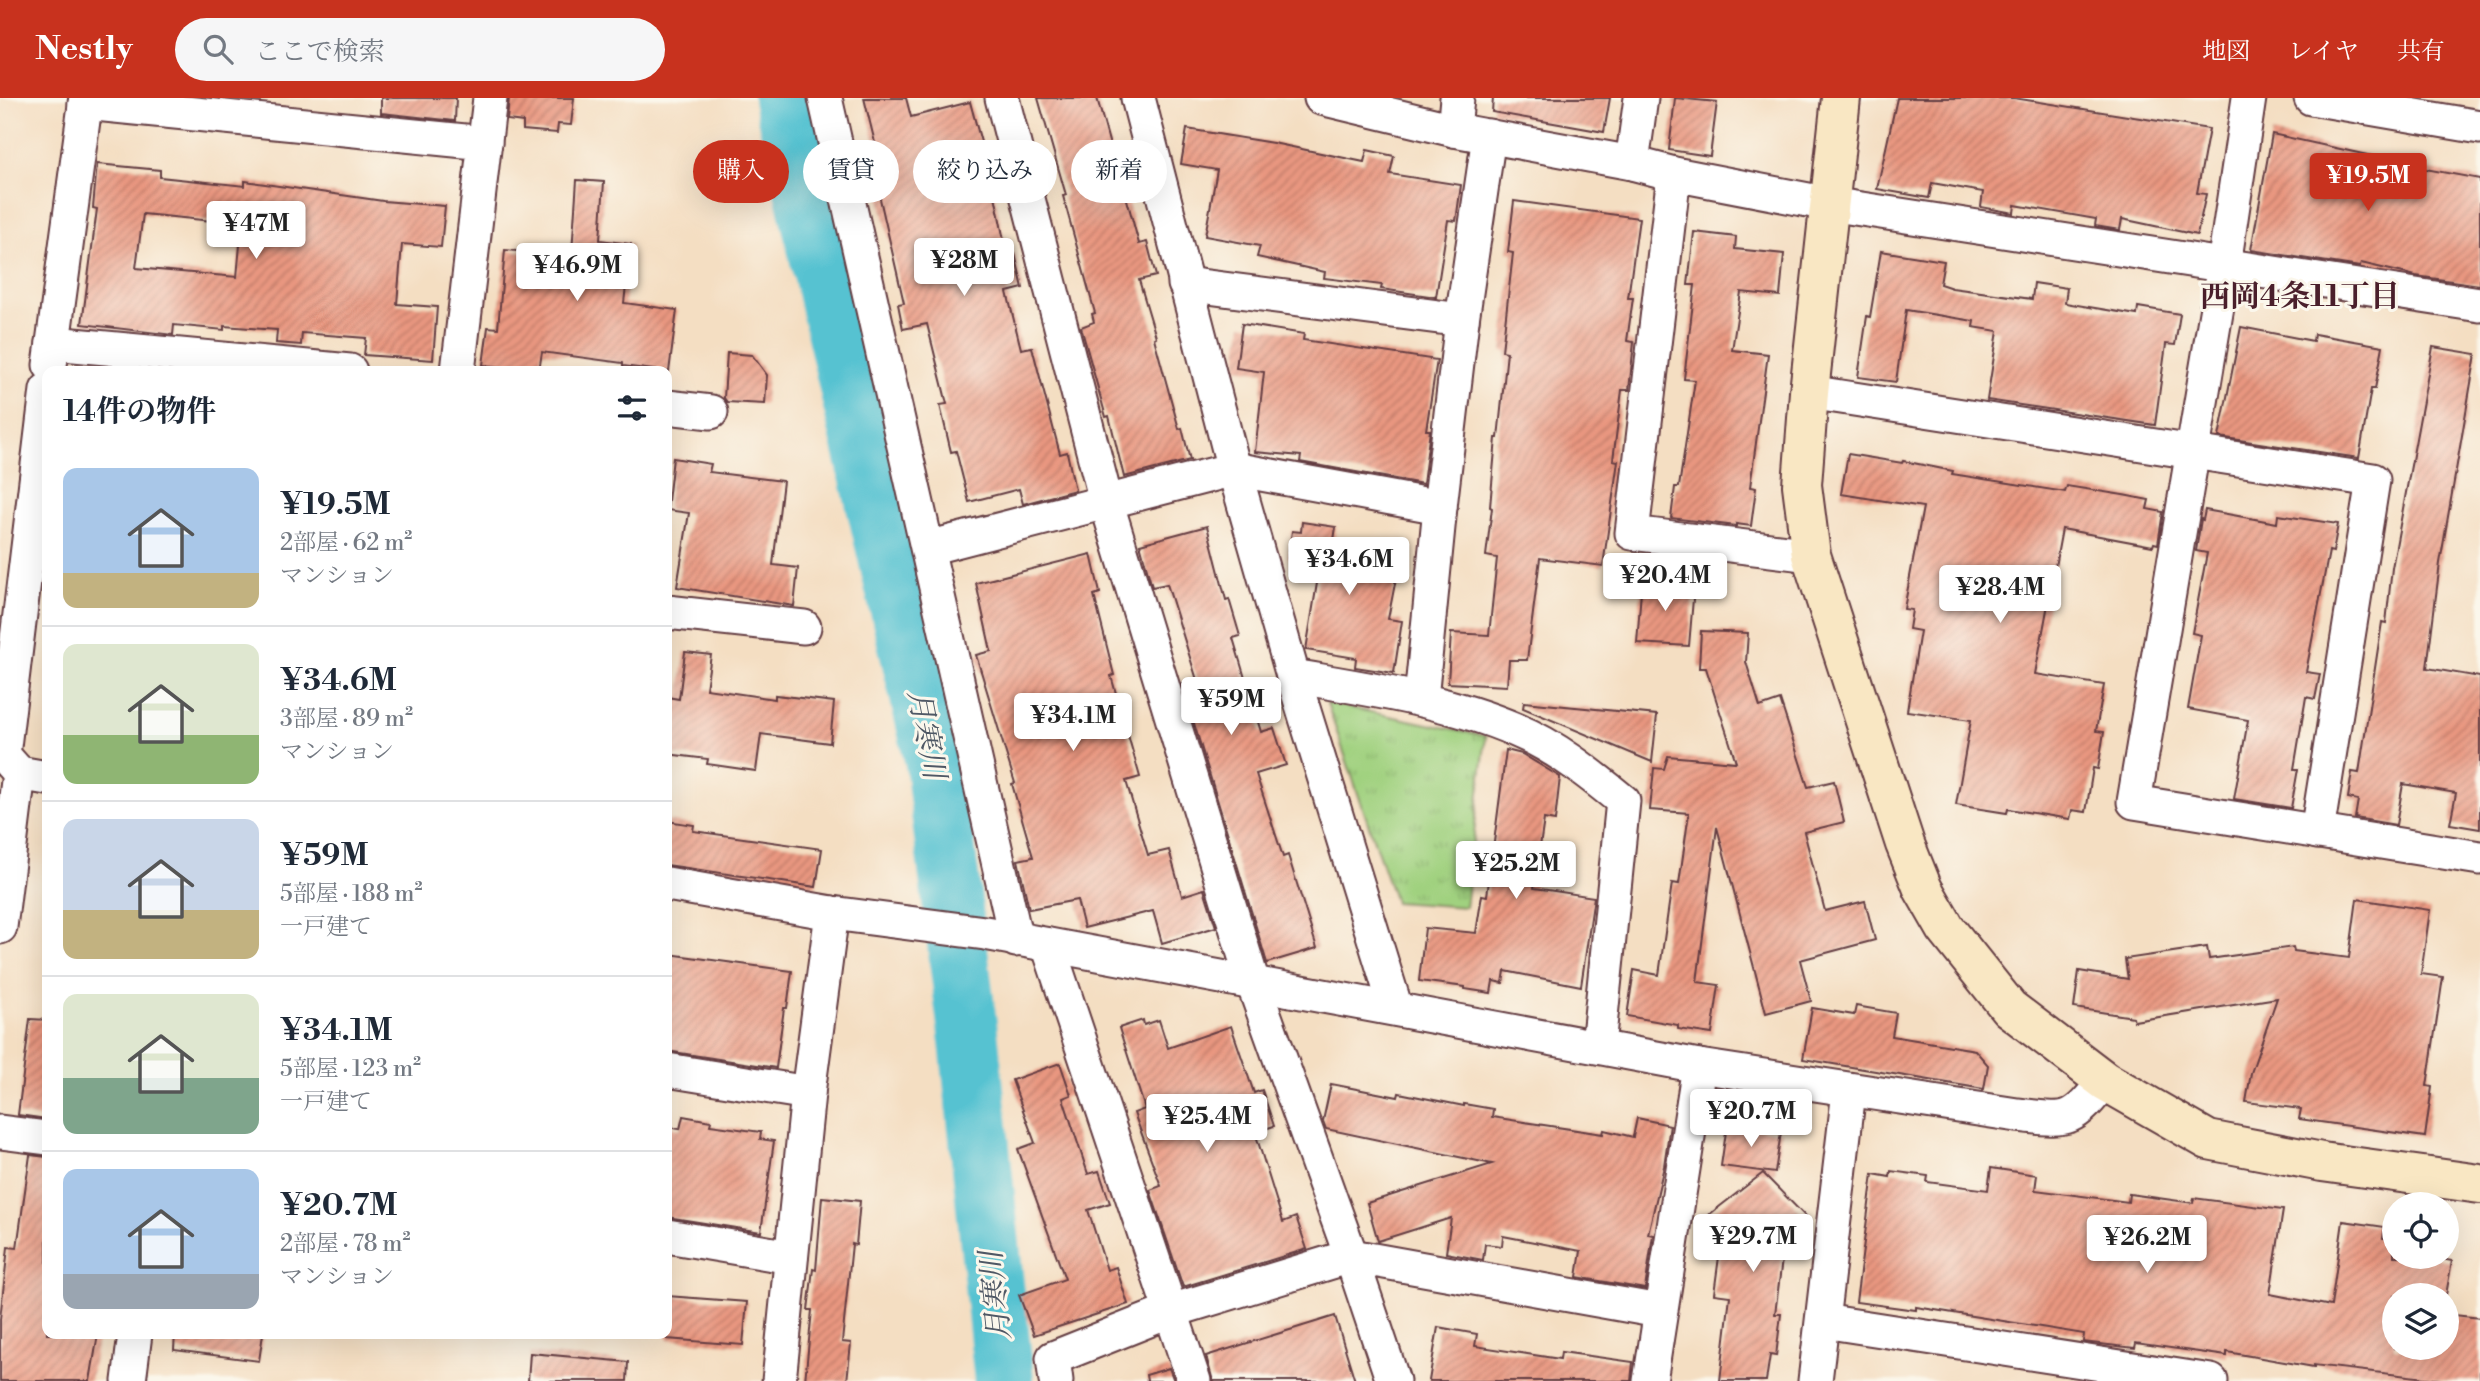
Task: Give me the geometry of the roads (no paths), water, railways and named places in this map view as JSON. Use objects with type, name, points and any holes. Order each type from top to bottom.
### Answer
[{"type":"street","points":[[459,366],[490,98]]},
{"type":"street","points":[[825,98],[1016,939],[1171,1311],[1194,1381]]},
{"type":"street","points":[[1002,98],[1106,501],[1253,983],[1393,1381]]},
{"type":"street","points":[[1138,98],[1234,469],[1293,676],[1396,1009]]},
{"type":"street","points":[[1321,98],[1455,114],[1489,136],[1829,204],[2480,305]]},
{"type":"street","points":[[1632,163],[1641,98]]},
{"type":"street","points":[[1841,98],[1809,392],[1802,485],[1811,555],[1905,844],[1923,889],[1946,929],[2010,1008],[2105,1081],[2207,1140],[2322,1162],[2480,1184]]},
{"type":"street","points":[[2249,98],[2224,265],[2134,802],[2480,858]]},
{"type":"street","points":[[2311,98],[2480,127]]},
{"type":"street","points":[[243,366],[51,357],[85,101],[485,143]]},
{"type":"street","points":[[1421,699],[1462,320],[1489,136]]},
{"type":"street","points":[[1674,174],[1632,533],[1811,555]]},
{"type":"street","points":[[1185,284],[1462,320]]},
{"type":"street","points":[[1809,392],[2372,480],[2318,832]]},
{"type":"street","points":[[672,408],[711,412]]},
{"type":"street","points":[[928,548],[1234,469],[1440,507]]},
{"type":"street","points":[[0,927],[33,775],[4,755],[38,547],[42,477]]},
{"type":"street","points":[[672,613],[804,627]]},
{"type":"street","points":[[1293,676],[1421,699],[1517,730],[1581,767],[1623,800],[1598,1046]]},
{"type":"street","points":[[672,885],[832,913],[1016,939],[1699,1066],[1849,1091],[2058,1120],[2081,1110],[2105,1081]]},
{"type":"street","points":[[779,1381],[808,1093],[832,913]]},
{"type":"street","points":[[1650,1381],[1699,1066]]},
{"type":"street","points":[[672,1071],[808,1093]]},
{"type":"street","points":[[1815,1381],[1849,1091]]},
{"type":"street","points":[[0,1132],[42,1137]]},
{"type":"street","points":[[672,1237],[791,1257]]},
{"type":"street","points":[[1056,1381],[1053,1358],[1171,1311],[1351,1256],[1659,1311]]},
{"type":"street","points":[[1823,1321],[2211,1381]]},
{"type":"street","points":[[129,1381],[134,1339]]},
{"type":"waterway","name":"月寒川","points":[[783,98],[935,763],[969,1041],[1004,1381]]},
{"type":"district","name":"西岡4条11丁目","points":[[2300,296]]}]
